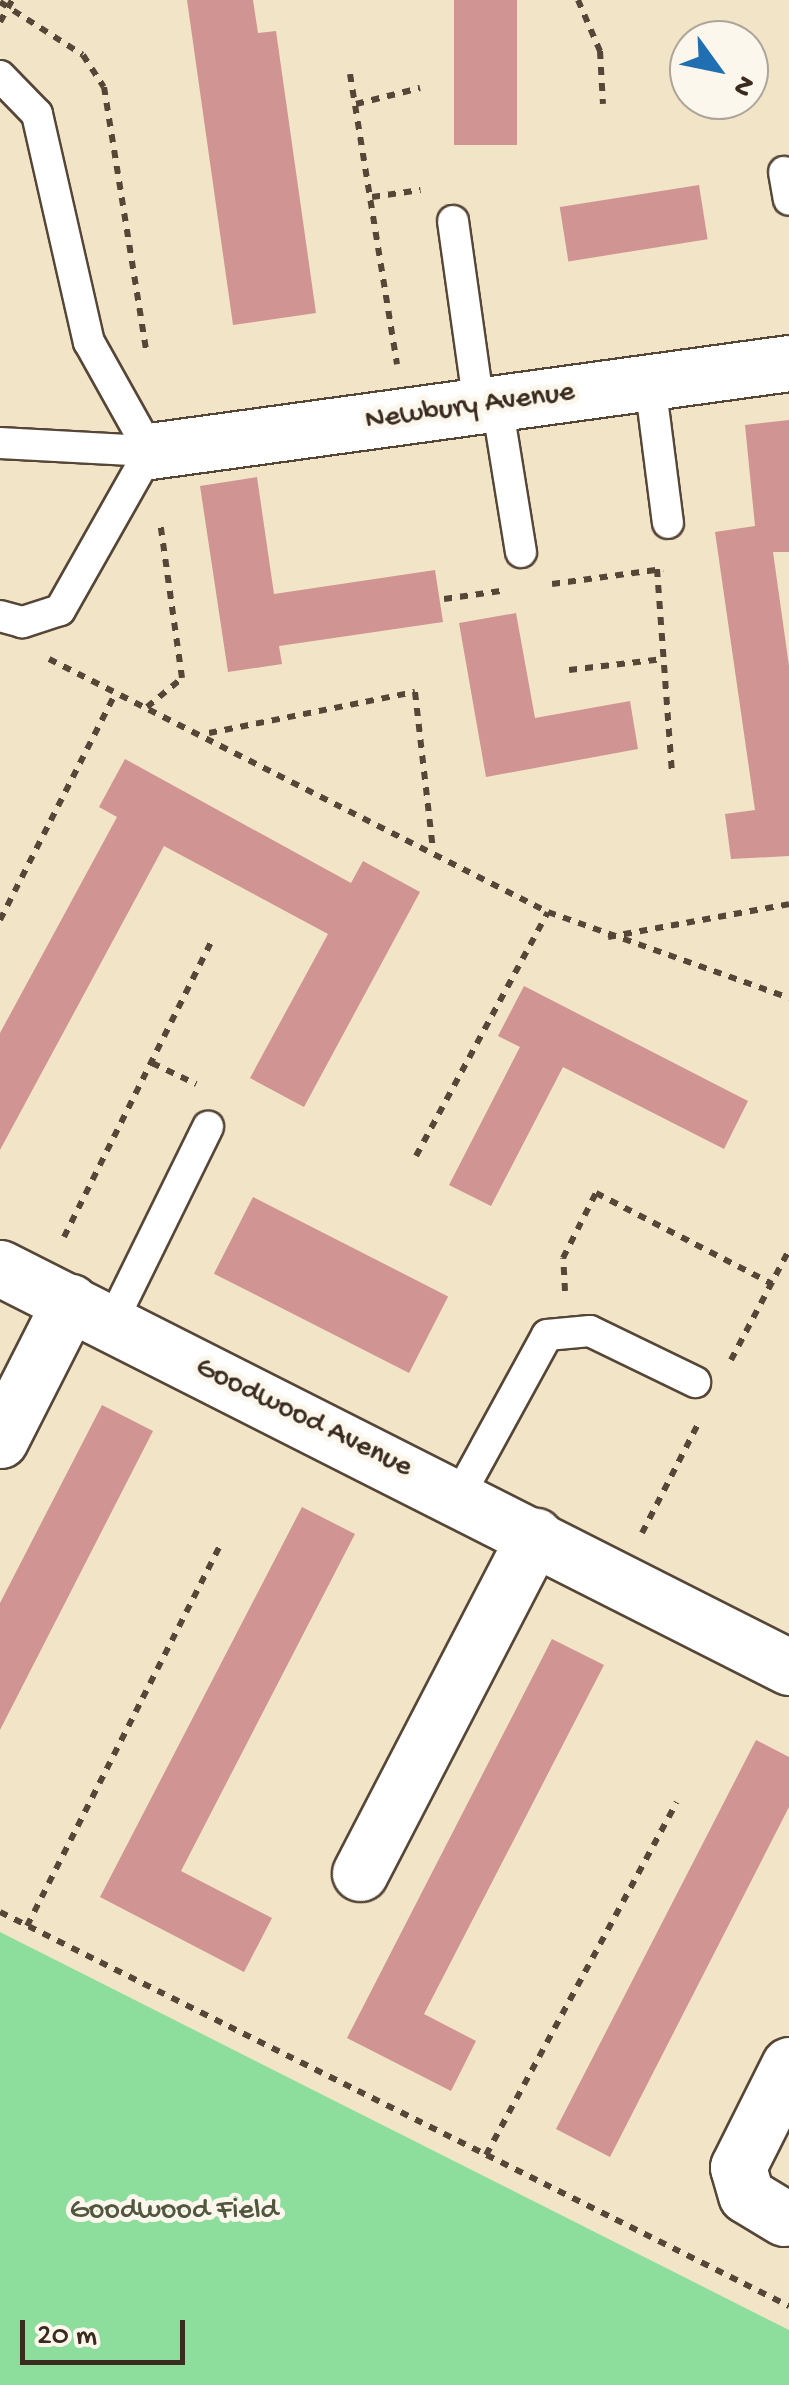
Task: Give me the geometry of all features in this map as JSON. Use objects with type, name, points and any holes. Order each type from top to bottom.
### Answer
[{"type":"street","name":"Newbury Avenue","points":[[150,451],[789,362]]},
{"type":"street","points":[[0,1440],[55,1295]]},
{"type":"street","name":"Goodwood Avenue","points":[[55,1295],[459,1496],[789,1667]]},
{"type":"street","points":[[360,1874],[535,1536]]},
{"type":"street","points":[[784,2218],[746,2194],[738,2167],[789,2065]]},
{"type":"lane","points":[[0,76],[37,114],[89,342],[150,451]]},
{"type":"lane","points":[[453,221],[521,552]]},
{"type":"lane","points":[[650,382],[668,523]]},
{"type":"lane","points":[[0,443],[150,451]]},
{"type":"lane","points":[[11,619],[60,610],[81,586],[150,451]]},
{"type":"lane","points":[[55,1295],[208,1127]]},
{"type":"lane","points":[[459,1496],[530,1358],[566,1326],[694,1382]]},
{"type":"path","points":[[578,0],[600,51],[603,104]]},
{"type":"path","points":[[0,22],[7,3],[84,55],[104,87],[148,361]]},
{"type":"path","points":[[350,74],[404,416]]},
{"type":"path","points":[[356,104],[420,88]]},
{"type":"path","points":[[147,707],[182,678],[150,451]]},
{"type":"path","points":[[544,585],[675,567],[668,523]]},
{"type":"path","points":[[657,569],[672,774]]},
{"type":"path","points":[[444,599],[509,590]]},
{"type":"path","points":[[11,619],[50,660],[208,733],[548,912],[606,938],[789,998]]},
{"type":"path","points":[[569,670],[663,659]]},
{"type":"path","points":[[208,733],[415,692],[434,850]]},
{"type":"path","points":[[0,920],[115,693]]},
{"type":"path","points":[[606,938],[789,904]]},
{"type":"path","points":[[416,1156],[548,912]]},
{"type":"path","points":[[55,1295],[213,938]]},
{"type":"path","points":[[566,1326],[563,1258],[596,1193],[772,1284]]},
{"type":"path","points":[[27,1926],[220,1547]]},
{"type":"path","points":[[486,2155],[677,1802]]},
{"type":"path","points":[[0,1912],[789,2306]]},
{"type":"green space","name":"Goodwood Field","points":[[0,1932],[789,2330],[789,2385],[0,2385]]},
{"type":"building","points":[[187,0],[253,0],[258,33],[276,31],[316,313],[233,325]]},
{"type":"building","points":[[454,0],[517,0],[517,145],[454,145]]},
{"type":"building","points":[[699,185],[708,239],[568,261],[560,207]]},
{"type":"building","points":[[789,420],[789,552],[773,552],[789,666],[789,856],[731,859],[725,814],[755,810],[715,532],[755,526],[745,425]]},
{"type":"building","points":[[257,477],[274,594],[435,570],[443,622],[279,646],[282,664],[228,672],[200,486]]},
{"type":"building","points":[[516,613],[535,718],[630,701],[638,749],[486,777],[459,623]]},
{"type":"building","points":[[125,759],[351,883],[363,861],[420,892],[304,1107],[250,1078],[328,934],[164,846],[0,1150],[0,1033],[117,817],[99,807]]},
{"type":"building","points":[[524,986],[748,1101],[724,1149],[563,1067],[491,1206],[449,1185],[520,1047],[498,1036]]},
{"type":"building","points":[[253,1197],[448,1296],[409,1373],[214,1274]]},
{"type":"building","points":[[102,1405],[153,1431],[0,1730],[0,1603]]},
{"type":"building","points":[[302,1507],[355,1534],[181,1871],[272,1918],[244,1972],[100,1897]]},
{"type":"building","points":[[552,1639],[604,1665],[424,2014],[476,2041],[451,2091],[347,2038]]},
{"type":"building","points":[[756,1740],[789,1757],[789,1807],[610,2157],[556,2129]]}]
